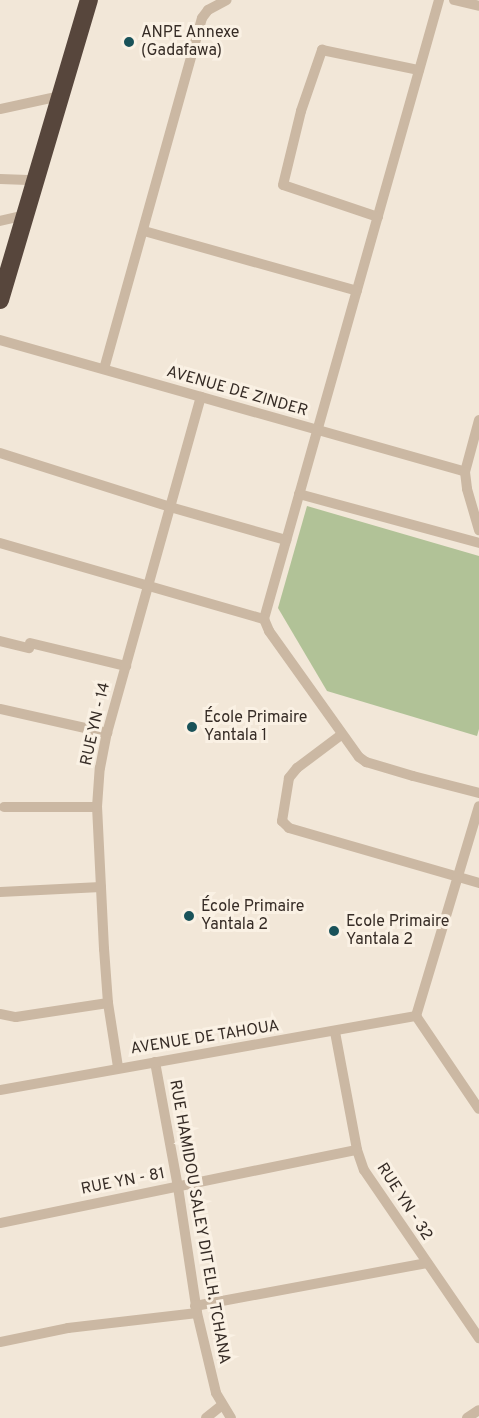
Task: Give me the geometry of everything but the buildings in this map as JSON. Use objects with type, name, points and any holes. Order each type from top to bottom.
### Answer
[{"type":"highway","points":[[0,300],[88,0]]},
{"type":"street","points":[[104,369],[202,18],[208,10],[227,0]]},
{"type":"street","points":[[265,622],[286,540],[439,0]]},
{"type":"street","points":[[454,0],[479,6]]},
{"type":"street","points":[[378,217],[284,185],[301,111],[323,50],[419,70]]},
{"type":"street","points":[[0,109],[60,96]]},
{"type":"street","points":[[0,178],[35,180]]},
{"type":"street","points":[[0,221],[25,215]]},
{"type":"street","points":[[144,231],[357,291]]},
{"type":"street","name":"AVENUE DE ZINDER","points":[[0,340],[465,472]]},
{"type":"street","name":"RUE YN - 14","points":[[118,1067],[108,1003],[97,807],[107,733],[201,397]]},
{"type":"street","points":[[479,420],[465,472],[467,489],[479,531]]},
{"type":"street","points":[[0,453],[170,507],[286,540]]},
{"type":"street","points":[[299,494],[479,543]]},
{"type":"street","points":[[0,543],[265,622],[352,751],[366,762],[479,793]]},
{"type":"street","points":[[0,641],[126,666]]},
{"type":"street","points":[[0,709],[107,733]]},
{"type":"street","points":[[341,735],[297,768],[289,778],[281,817],[290,828],[479,883]]},
{"type":"street","points":[[479,806],[416,1016],[479,1109]]},
{"type":"street","points":[[4,807],[97,807]]},
{"type":"street","points":[[0,892],[101,887]]},
{"type":"street","points":[[0,1014],[16,1017],[108,1003]]},
{"type":"street","name":"AVENUE DE TAHOUA","points":[[0,1090],[118,1067],[335,1032],[416,1016]]},
{"type":"street","name":"RUE YN - 32","points":[[335,1032],[357,1150],[368,1177],[479,1338]]},
{"type":"street","name":"RUE HAMIDOU SALEY DIT ELH. TCHANA","points":[[155,1062],[178,1187],[196,1309],[212,1381],[222,1405],[231,1418]]},
{"type":"street","name":"RUE YN - 81","points":[[0,1222],[357,1150]]},
{"type":"street","points":[[0,1342],[68,1328],[196,1309],[427,1263]]},
{"type":"street","points":[[206,1418],[222,1405]]},
{"type":"street","points":[[467,1418],[479,1410]]},
{"type":"green space","points":[[307,506],[479,556],[479,729],[477,736],[327,691],[278,608]]},
{"type":"place","name":"ANPE Annexe (Gadafawa)","points":[[129,42]]},
{"type":"place","name":"École Primaire Yantala 1","points":[[192,727]]},
{"type":"place","name":"École Primaire Yantala 2","points":[[189,916]]},
{"type":"place","name":"Ecole Primaire Yantala 2","points":[[334,931]]}]
